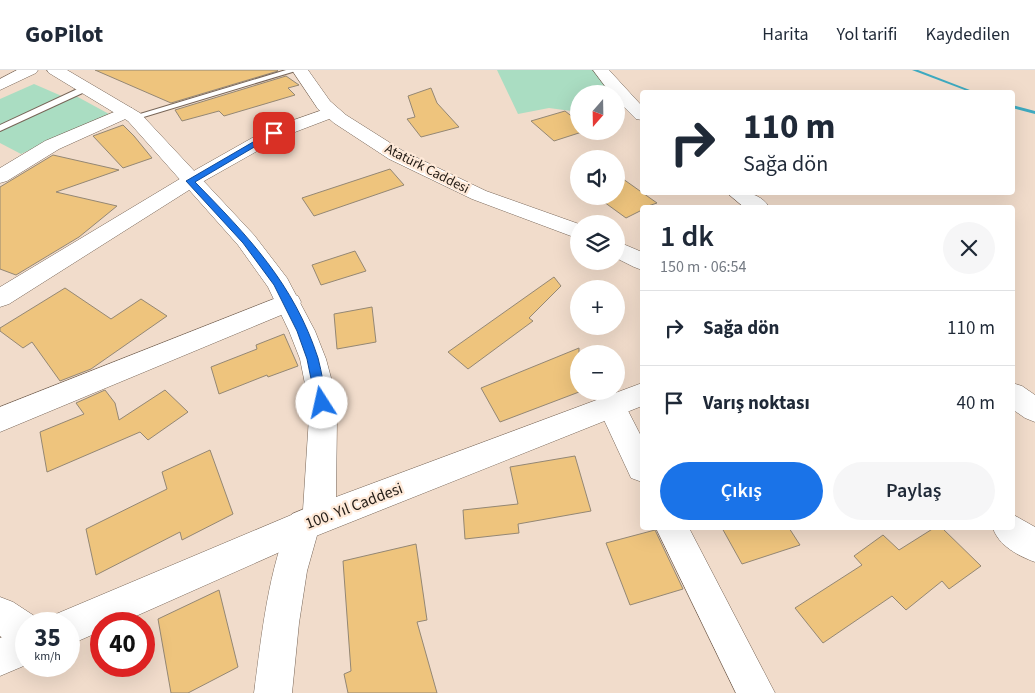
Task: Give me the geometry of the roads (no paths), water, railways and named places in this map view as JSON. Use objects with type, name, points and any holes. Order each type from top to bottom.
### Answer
[{"type":"street","points":[[0,85],[30,70]]},
{"type":"street","points":[[55,70],[130,115],[257,254],[268,267],[288,302],[313,359],[324,417],[311,522],[290,571],[281,623],[274,693]]},
{"type":"street","name":"Atatürk Caddesi","points":[[300,70],[331,112],[396,155],[449,182],[570,229]]},
{"type":"street","points":[[601,70],[615,88],[640,113]]},
{"type":"street","points":[[0,298],[190,181],[274,133],[331,112]]},
{"type":"street","points":[[0,177],[15,159],[130,115]]},
{"type":"street","points":[[740,195],[756,205]]},
{"type":"street","points":[[625,253],[640,261]]},
{"type":"street","points":[[0,420],[288,302]]},
{"type":"street","name":"100. Yıl Caddesi","points":[[80,622],[311,522],[640,395]]},
{"type":"street","points":[[1015,396],[1035,410]]},
{"type":"street","points":[[612,407],[640,464]]},
{"type":"street","points":[[673,530],[756,693]]},
{"type":"street","points":[[1012,530],[1035,546]]},
{"type":"street","points":[[0,615],[15,625]]},
{"type":"street","points":[[0,657],[15,651]]},
{"type":"lane","points":[[130,115],[295,70]]},
{"type":"lane","points":[[0,128],[86,88]]},
{"type":"waterway","points":[[914,70],[968,90]]},
{"type":"waterway","points":[[1015,107],[1035,113]]}]
